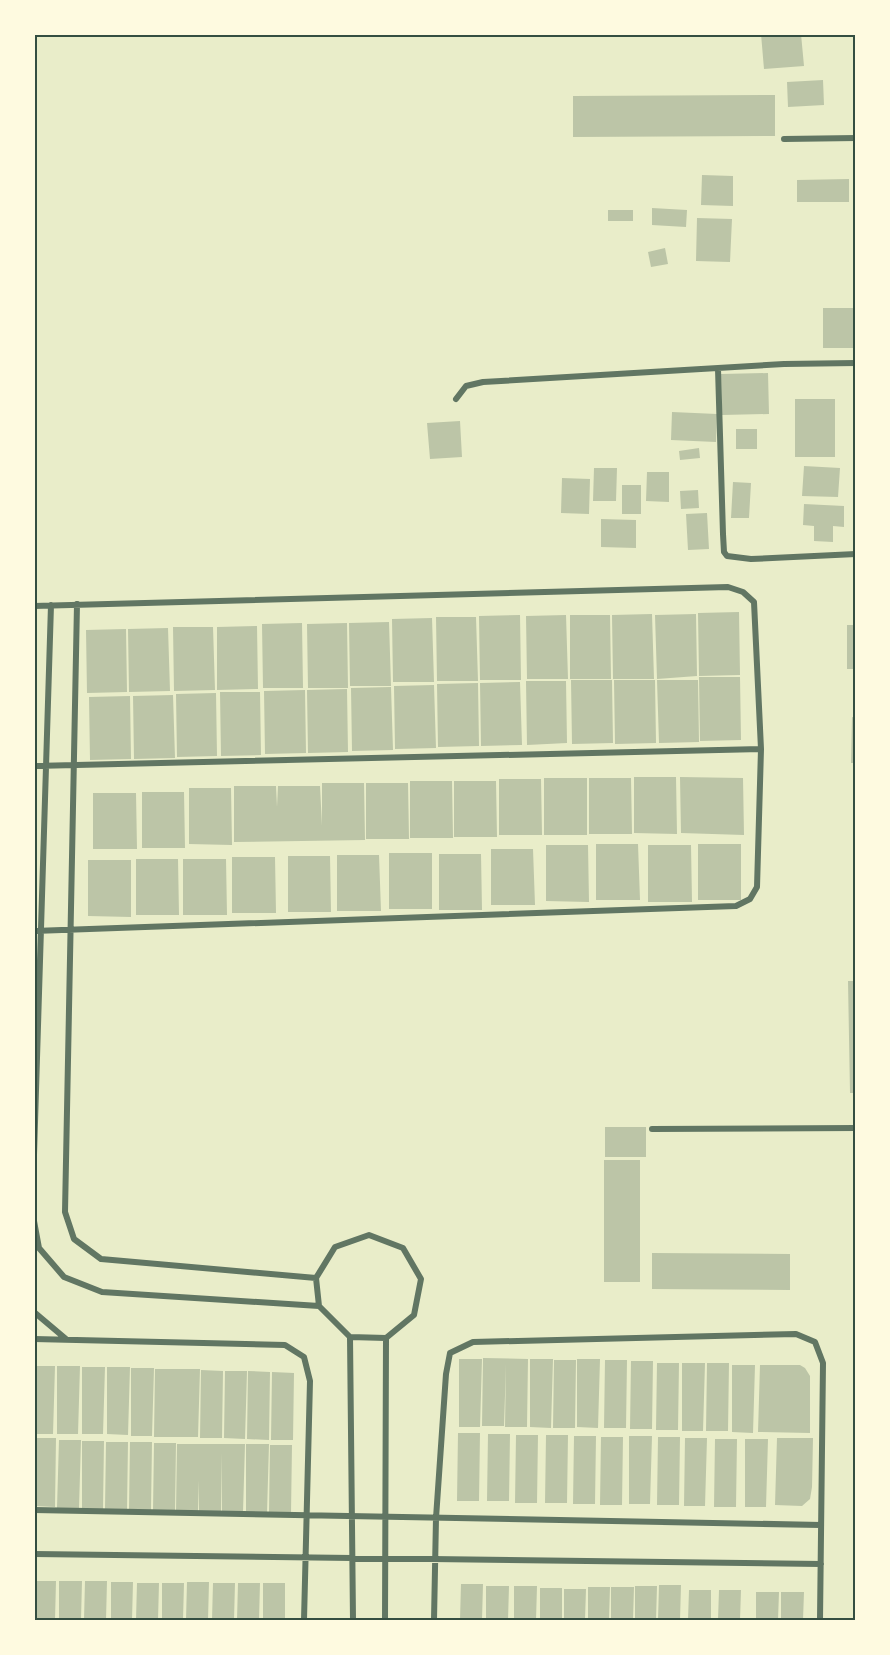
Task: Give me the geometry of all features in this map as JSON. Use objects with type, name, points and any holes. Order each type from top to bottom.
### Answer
[{"type":"street","points":[[784,140],[855,138]]},
{"type":"street","points":[[456,399],[466,387],[483,382],[784,364],[855,363]]},
{"type":"street","points":[[718,369],[724,552],[727,556],[752,559],[855,554]]},
{"type":"street","points":[[34,606],[728,587],[743,592],[753,602],[761,748],[757,887],[750,899],[736,906],[38,931]]},
{"type":"street","points":[[77,604],[65,1212],[74,1239],[101,1259],[316,1278]]},
{"type":"street","points":[[34,1155],[38,931],[51,605]]},
{"type":"street","points":[[34,766],[761,748]]},
{"type":"street","points":[[652,1129],[855,1128]]},
{"type":"street","points":[[34,1221],[39,1248],[64,1277],[102,1292],[319,1306]]},
{"type":"street","points":[[369,1235],[403,1248],[421,1279],[414,1315],[386,1338],[350,1337],[319,1306],[316,1278],[335,1247],[369,1235]]},
{"type":"street","points":[[34,1312],[66,1340]]},
{"type":"street","points":[[434,1620],[436,1518],[446,1374],[450,1353],[473,1342],[795,1334],[815,1342],[823,1363],[820,1620]]},
{"type":"street","points":[[350,1337],[354,1516],[353,1620]]},
{"type":"street","points":[[385,1620],[386,1338]]},
{"type":"street","points":[[34,1339],[285,1345],[304,1357],[310,1381],[304,1620]]},
{"type":"street","points":[[34,1510],[821,1525]]},
{"type":"street","points":[[34,1554],[386,1556],[820,1564]]},
{"type":"building","points":[[761,34],[801,34],[804,66],[764,69]]},
{"type":"building","points":[[823,80],[824,105],[788,107],[787,82]]},
{"type":"building","points":[[775,95],[775,136],[573,137],[573,96]]},
{"type":"building","points":[[702,175],[733,176],[733,206],[701,205]]},
{"type":"building","points":[[849,179],[849,202],[797,202],[797,180]]},
{"type":"building","points":[[652,208],[687,210],[686,227],[652,225]]},
{"type":"building","points":[[608,210],[633,210],[633,221],[608,221]]},
{"type":"building","points":[[697,218],[732,219],[730,262],[696,261]]},
{"type":"building","points":[[665,248],[668,264],[651,267],[648,252]]},
{"type":"building","points":[[823,308],[856,308],[856,348],[823,348]]},
{"type":"building","points":[[768,373],[769,414],[722,415],[721,374]]},
{"type":"building","points":[[795,399],[835,399],[835,457],[795,457]]},
{"type":"building","points":[[672,412],[717,414],[716,442],[671,440]]},
{"type":"building","points":[[460,421],[462,457],[430,459],[427,423]]},
{"type":"building","points":[[736,429],[757,429],[757,449],[736,449]]},
{"type":"building","points":[[699,448],[700,458],[680,460],[679,451]]},
{"type":"building","points":[[804,466],[840,468],[838,497],[802,496]]},
{"type":"building","points":[[594,468],[617,468],[616,501],[593,501]]},
{"type":"building","points":[[647,472],[669,472],[669,502],[646,501]]},
{"type":"building","points":[[562,478],[590,479],[589,514],[561,513]]},
{"type":"building","points":[[733,482],[751,483],[749,518],[731,518]]},
{"type":"building","points":[[622,485],[641,485],[641,514],[622,514]]},
{"type":"building","points":[[698,490],[699,508],[681,509],[680,491]]},
{"type":"building","points":[[804,504],[844,506],[844,527],[833,526],[833,542],[814,541],[814,526],[803,525]]},
{"type":"building","points":[[707,513],[709,549],[688,550],[686,514]]},
{"type":"building","points":[[601,519],[636,520],[636,548],[601,547]]},
{"type":"building","points":[[739,612],[740,675],[699,676],[698,613]]},
{"type":"building","points":[[652,614],[654,679],[613,679],[612,615]]},
{"type":"building","points":[[696,614],[697,676],[657,679],[655,615]]},
{"type":"building","points":[[520,615],[521,680],[480,680],[479,616]]},
{"type":"building","points":[[566,615],[568,679],[527,679],[526,616]]},
{"type":"building","points":[[570,615],[610,615],[611,679],[570,679]]},
{"type":"building","points":[[436,617],[476,617],[478,681],[437,681]]},
{"type":"building","points":[[432,618],[434,682],[393,682],[392,619]]},
{"type":"building","points":[[389,622],[391,686],[350,686],[349,623]]},
{"type":"building","points":[[302,623],[303,688],[263,688],[262,624]]},
{"type":"building","points":[[347,623],[348,688],[308,688],[307,624]]},
{"type":"building","points":[[847,625],[856,625],[856,669],[847,669]]},
{"type":"building","points":[[257,626],[258,689],[217,690],[217,627]]},
{"type":"building","points":[[173,627],[213,627],[215,690],[174,691]]},
{"type":"building","points":[[168,628],[170,691],[129,692],[128,629]]},
{"type":"building","points":[[126,629],[127,692],[87,693],[86,630]]},
{"type":"building","points":[[699,677],[740,677],[741,740],[700,741]]},
{"type":"building","points":[[571,680],[612,680],[613,743],[572,744]]},
{"type":"building","points":[[614,680],[655,680],[656,743],[615,744]]},
{"type":"building","points":[[657,680],[698,680],[699,742],[659,743]]},
{"type":"building","points":[[526,681],[566,681],[567,743],[527,745]]},
{"type":"building","points":[[520,682],[522,745],[481,746],[480,683]]},
{"type":"building","points":[[478,683],[479,746],[438,747],[437,684]]},
{"type":"building","points":[[434,685],[436,748],[395,749],[394,686]]},
{"type":"building","points":[[391,687],[393,750],[352,751],[351,688]]},
{"type":"building","points":[[347,689],[348,752],[308,753],[307,690]]},
{"type":"building","points":[[305,690],[306,753],[265,754],[264,691]]},
{"type":"building","points":[[220,692],[260,692],[261,755],[221,756]]},
{"type":"building","points":[[216,693],[217,756],[177,757],[176,694]]},
{"type":"building","points":[[173,695],[175,758],[134,759],[133,696]]},
{"type":"building","points":[[130,696],[131,759],[90,760],[89,697]]},
{"type":"building","points":[[852,717],[856,718],[856,763],[851,763]]},
{"type":"building","points":[[634,777],[676,777],[677,834],[634,833]]},
{"type":"building","points":[[680,777],[743,778],[744,835],[681,833]]},
{"type":"building","points":[[544,778],[587,778],[587,835],[544,835]]},
{"type":"building","points":[[589,778],[631,778],[632,834],[589,834]]},
{"type":"building","points":[[499,779],[541,779],[542,835],[499,835]]},
{"type":"building","points":[[410,781],[452,781],[453,838],[410,838]]},
{"type":"building","points":[[454,781],[496,781],[497,837],[454,837]]},
{"type":"building","points":[[322,783],[364,783],[365,840],[234,842],[234,786],[276,786],[277,807],[278,786],[320,786],[322,826]]},
{"type":"building","points":[[366,783],[408,783],[409,839],[366,839]]},
{"type":"building","points":[[189,788],[231,788],[232,845],[189,844]]},
{"type":"building","points":[[142,792],[184,792],[185,848],[142,848]]},
{"type":"building","points":[[93,793],[136,793],[137,849],[93,849]]},
{"type":"building","points":[[596,844],[638,844],[640,900],[596,900]]},
{"type":"building","points":[[698,844],[741,844],[741,900],[698,900]]},
{"type":"building","points":[[546,845],[588,845],[589,902],[546,901]]},
{"type":"building","points":[[648,845],[691,845],[692,902],[648,902]]},
{"type":"building","points":[[491,849],[533,849],[535,905],[491,905]]},
{"type":"building","points":[[389,853],[432,853],[432,909],[389,909]]},
{"type":"building","points":[[439,854],[481,854],[482,910],[439,910]]},
{"type":"building","points":[[337,855],[379,855],[381,911],[337,911]]},
{"type":"building","points":[[288,856],[330,856],[331,912],[288,912]]},
{"type":"building","points":[[232,857],[275,857],[276,913],[232,913]]},
{"type":"building","points":[[136,859],[178,859],[179,915],[136,915]]},
{"type":"building","points":[[183,859],[226,859],[227,915],[183,915]]},
{"type":"building","points":[[88,860],[131,860],[131,917],[88,916]]},
{"type":"building","points":[[848,981],[856,981],[856,1093],[850,1093]]},
{"type":"building","points":[[605,1127],[646,1127],[646,1157],[605,1157]]},
{"type":"building","points":[[604,1160],[640,1160],[640,1282],[604,1282]]},
{"type":"building","points":[[652,1253],[790,1254],[790,1290],[652,1289]]},
{"type":"building","points":[[483,1358],[528,1359],[527,1427],[505,1427],[506,1364],[504,1426],[482,1426]]},
{"type":"building","points":[[459,1359],[482,1359],[480,1427],[459,1427]]},
{"type":"building","points":[[530,1359],[553,1359],[551,1428],[530,1427]]},
{"type":"building","points":[[577,1359],[600,1359],[598,1428],[577,1427]]},
{"type":"building","points":[[554,1360],[576,1360],[575,1428],[553,1428]]},
{"type":"building","points":[[605,1360],[627,1360],[626,1428],[604,1428]]},
{"type":"building","points":[[631,1361],[653,1361],[652,1429],[630,1429]]},
{"type":"building","points":[[657,1363],[679,1363],[678,1430],[656,1430]]},
{"type":"building","points":[[682,1363],[705,1363],[703,1431],[682,1431]]},
{"type":"building","points":[[707,1363],[729,1363],[728,1431],[706,1431]]},
{"type":"building","points":[[732,1365],[755,1365],[753,1433],[732,1432]]},
{"type":"building","points":[[760,1365],[800,1365],[805,1368],[810,1376],[810,1433],[758,1432]]},
{"type":"building","points":[[34,1366],[55,1366],[53,1434],[34,1434]]},
{"type":"building","points":[[57,1366],[80,1366],[78,1434],[57,1434]]},
{"type":"building","points":[[82,1367],[105,1367],[103,1434],[82,1434]]},
{"type":"building","points":[[107,1367],[130,1367],[128,1435],[107,1434]]},
{"type":"building","points":[[131,1368],[154,1368],[152,1436],[131,1436]]},
{"type":"building","points":[[155,1369],[200,1369],[198,1437],[154,1437]]},
{"type":"building","points":[[201,1370],[223,1371],[222,1438],[200,1438]]},
{"type":"building","points":[[225,1371],[247,1371],[245,1439],[224,1438]]},
{"type":"building","points":[[248,1371],[270,1372],[269,1440],[247,1439]]},
{"type":"building","points":[[272,1372],[294,1373],[293,1440],[271,1440]]},
{"type":"building","points":[[458,1433],[480,1433],[479,1501],[457,1501]]},
{"type":"building","points":[[488,1434],[510,1434],[509,1501],[487,1501]]},
{"type":"building","points":[[516,1435],[538,1435],[537,1503],[515,1503]]},
{"type":"building","points":[[546,1435],[568,1435],[567,1503],[545,1503]]},
{"type":"building","points":[[574,1436],[596,1436],[595,1504],[573,1504]]},
{"type":"building","points":[[629,1436],[652,1436],[650,1504],[629,1504]]},
{"type":"building","points":[[601,1437],[623,1437],[622,1505],[600,1505]]},
{"type":"building","points":[[658,1437],[680,1437],[679,1505],[657,1505]]},
{"type":"building","points":[[34,1438],[56,1438],[55,1507],[34,1506]]},
{"type":"building","points":[[685,1438],[707,1438],[705,1506],[684,1506]]},
{"type":"building","points":[[777,1438],[813,1438],[812,1487],[810,1499],[802,1506],[775,1505]]},
{"type":"building","points":[[715,1439],[737,1439],[736,1507],[714,1507]]},
{"type":"building","points":[[745,1439],[768,1439],[766,1507],[745,1507]]},
{"type":"building","points":[[59,1440],[81,1440],[79,1508],[57,1508]]},
{"type":"building","points":[[82,1441],[104,1441],[103,1509],[82,1509]]},
{"type":"building","points":[[106,1442],[128,1442],[127,1510],[105,1509]]},
{"type":"building","points":[[130,1442],[152,1442],[151,1510],[129,1510]]},
{"type":"building","points":[[154,1443],[176,1443],[175,1511],[153,1511]]},
{"type":"building","points":[[177,1444],[245,1444],[243,1512],[222,1512],[222,1452],[221,1512],[199,1511],[198,1480],[198,1512],[176,1512]]},
{"type":"building","points":[[246,1444],[269,1444],[267,1513],[246,1512]]},
{"type":"building","points":[[270,1445],[292,1445],[291,1513],[269,1513]]},
{"type":"building","points":[[34,1581],[56,1581],[55,1620],[34,1620]]},
{"type":"building","points":[[59,1581],[82,1581],[81,1620],[59,1620]]},
{"type":"building","points":[[85,1581],[107,1581],[106,1620],[84,1620]]},
{"type":"building","points":[[111,1582],[133,1582],[132,1620],[111,1620]]},
{"type":"building","points":[[187,1582],[209,1582],[208,1620],[186,1620]]},
{"type":"building","points":[[137,1583],[159,1583],[158,1620],[136,1620]]},
{"type":"building","points":[[162,1583],[184,1583],[183,1620],[162,1620]]},
{"type":"building","points":[[213,1583],[235,1583],[234,1620],[212,1620]]},
{"type":"building","points":[[238,1583],[260,1583],[259,1620],[237,1620]]},
{"type":"building","points":[[263,1583],[285,1583],[285,1620],[263,1620]]},
{"type":"building","points":[[461,1584],[483,1584],[482,1620],[460,1620]]},
{"type":"building","points":[[659,1585],[681,1585],[680,1620],[658,1620]]},
{"type":"building","points":[[486,1586],[509,1586],[508,1620],[486,1620]]},
{"type":"building","points":[[514,1586],[537,1586],[536,1620],[514,1620]]},
{"type":"building","points":[[635,1586],[657,1586],[656,1620],[635,1620]]},
{"type":"building","points":[[588,1587],[610,1587],[609,1620],[588,1620]]},
{"type":"building","points":[[611,1587],[634,1587],[633,1620],[611,1620]]},
{"type":"building","points":[[540,1588],[562,1588],[562,1620],[540,1620]]},
{"type":"building","points":[[564,1589],[586,1589],[585,1620],[564,1620]]},
{"type":"building","points":[[689,1590],[711,1590],[711,1620],[688,1620]]},
{"type":"building","points":[[719,1590],[741,1590],[740,1620],[718,1620]]},
{"type":"building","points":[[756,1592],[779,1592],[778,1620],[756,1620]]},
{"type":"building","points":[[781,1592],[804,1592],[803,1620],[781,1620]]}]
